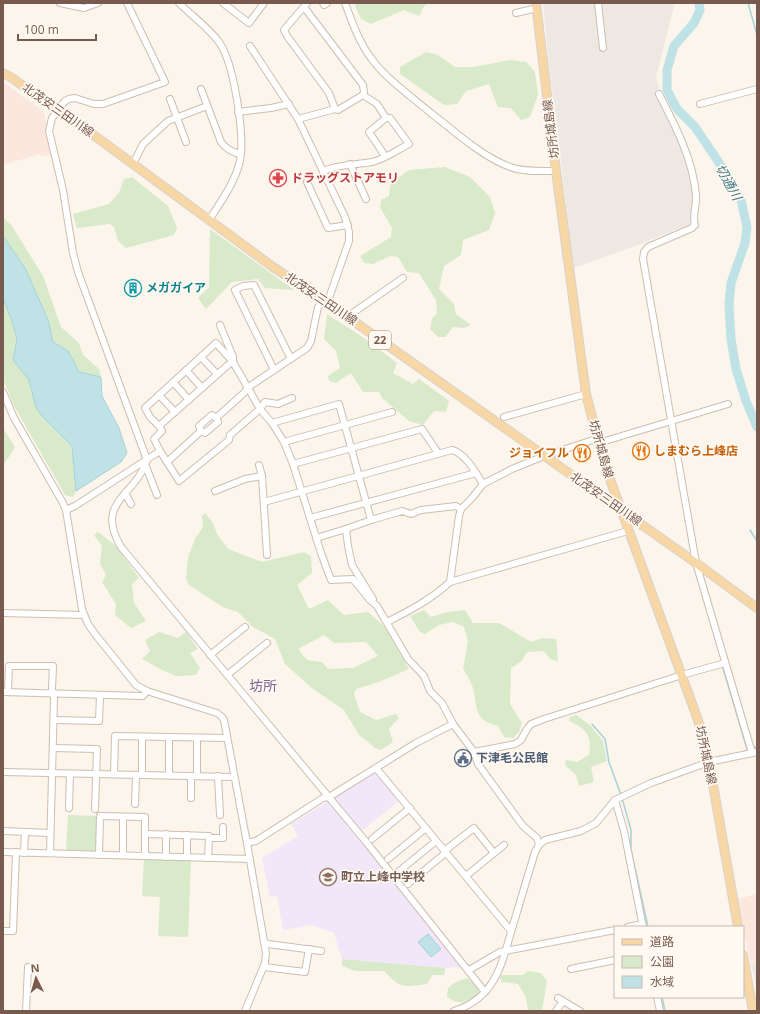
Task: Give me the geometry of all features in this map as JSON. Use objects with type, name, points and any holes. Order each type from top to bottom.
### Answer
[{"type":"main road","name":"坊所城島線","points":[[536,6],[556,171],[586,394],[598,440],[628,531],[694,707],[709,762],[738,926]]},
{"type":"main road","name":"北茂安三田川線","points":[[3,74],[12,78],[58,110],[273,267],[325,301],[696,563],[757,608]]},
{"type":"main road","points":[[744,960],[754,1011]]},
{"type":"street","points":[[60,3],[84,8],[98,3]]},
{"type":"street","points":[[127,3],[165,82],[103,104],[94,104],[75,98],[69,99],[65,101],[52,118],[49,131],[63,190],[73,253],[78,272],[157,495]]},
{"type":"street","points":[[179,3],[212,33],[225,52],[231,68],[238,112],[242,146],[240,162],[233,181],[209,220]]},
{"type":"street","points":[[224,4],[248,22],[264,3]]},
{"type":"street","points":[[323,3],[324,5],[327,3]]},
{"type":"street","points":[[345,3],[357,33],[371,58],[406,92],[466,140],[495,160],[512,168],[532,171],[556,171]]},
{"type":"street","points":[[598,3],[603,48]]},
{"type":"street","points":[[335,109],[329,93],[284,30],[305,5],[363,85],[363,96]]},
{"type":"street","points":[[516,13],[536,6]]},
{"type":"street","points":[[167,462],[202,431],[205,433],[218,422],[216,418],[245,392],[247,388],[308,348],[311,341],[318,307],[329,298],[349,241],[348,225],[345,217],[298,118],[250,46]]},
{"type":"street","points":[[700,104],[757,89]]},
{"type":"street","points":[[201,90],[221,142],[229,150],[240,154]]},
{"type":"street","points":[[454,1011],[467,1007],[478,1000],[492,982],[501,966],[507,951],[511,931],[535,852],[539,845],[546,840],[581,831],[596,823],[615,800],[651,783],[709,762],[754,753],[696,563],[643,259],[644,252],[648,247],[692,228],[695,225],[693,219],[696,209],[696,195],[689,162],[678,131],[659,94]]},
{"type":"street","points":[[298,118],[335,109],[338,110],[363,96]]},
{"type":"street","points":[[323,171],[332,167],[373,162],[409,144],[390,118],[386,118],[377,104],[363,96]]},
{"type":"street","points":[[170,99],[186,142]]},
{"type":"street","points":[[238,112],[271,108],[288,104]]},
{"type":"street","points":[[133,164],[144,144],[168,121],[207,106]]},
{"type":"street","points":[[385,156],[369,132],[386,118]]},
{"type":"street","points":[[350,164],[366,199]]},
{"type":"street","points":[[307,182],[328,228],[348,225]]},
{"type":"street","points":[[347,317],[403,278]]},
{"type":"street","points":[[274,370],[234,290],[244,286],[254,285],[291,359]]},
{"type":"street","points":[[220,325],[233,362]]},
{"type":"street","points":[[292,398],[278,404],[265,402],[260,409],[230,435],[229,440],[179,481],[154,439],[162,431],[150,417],[145,408],[216,343],[233,362],[260,409],[272,423],[284,442],[293,464],[331,580],[353,579],[370,600],[377,606]]},
{"type":"street","points":[[201,357],[217,374]]},
{"type":"street","points":[[159,426],[228,364],[233,362]]},
{"type":"street","points":[[186,370],[202,388]]},
{"type":"street","points":[[173,382],[189,400]]},
{"type":"street","points":[[3,392],[14,418],[66,510],[84,615],[95,634],[136,684],[147,691],[216,713],[224,720],[250,859],[266,958],[264,967],[245,1011]]},
{"type":"street","points":[[504,417],[586,394]]},
{"type":"street","points":[[159,395],[175,412]]},
{"type":"street","points":[[272,423],[339,404],[371,520]]},
{"type":"street","points":[[450,582],[461,509],[472,498],[482,484],[512,469],[544,456],[593,440],[605,441],[728,404]]},
{"type":"street","points":[[284,442],[392,412]]},
{"type":"street","points":[[293,464],[422,428],[438,453]]},
{"type":"street","points":[[264,502],[452,450],[457,451],[471,466],[482,484]]},
{"type":"street","points":[[66,510],[75,506],[146,462],[160,451]]},
{"type":"street","points":[[146,462],[143,470],[124,493],[113,512],[112,525],[114,535],[121,547],[329,797],[469,970],[485,992]]},
{"type":"street","points":[[259,465],[262,476],[268,555]]},
{"type":"street","points":[[310,518],[476,473]]},
{"type":"street","points":[[215,491],[245,479],[262,476]]},
{"type":"street","points":[[124,493],[131,504]]},
{"type":"street","points":[[316,538],[402,511],[412,514],[421,510],[456,506],[461,509]]},
{"type":"street","points":[[346,529],[352,565],[387,622],[391,632],[408,659],[424,676],[430,691],[442,703],[453,724],[474,752],[478,764],[523,826],[537,838],[539,845]]},
{"type":"street","points":[[387,622],[418,607],[438,593],[450,582],[628,531]]},
{"type":"street","points":[[3,613],[84,615]]},
{"type":"street","points":[[210,654],[245,627]]},
{"type":"street","points":[[227,675],[267,643]]},
{"type":"street","points":[[474,752],[515,744],[521,740],[531,724],[544,719],[682,675],[726,663]]},
{"type":"street","points":[[50,853],[54,720],[53,693],[52,689],[53,666],[9,666],[5,692],[53,693],[143,696],[147,691]]},
{"type":"street","points":[[54,720],[99,721],[100,695]]},
{"type":"street","points":[[247,843],[256,841],[323,798],[329,797],[416,743],[453,724]]},
{"type":"street","points":[[114,774],[115,736],[227,738]]},
{"type":"street","points":[[135,804],[142,737]]},
{"type":"street","points":[[169,737],[169,775]]},
{"type":"street","points":[[191,798],[197,738]]},
{"type":"street","points":[[53,748],[97,749],[95,808]]},
{"type":"street","points":[[376,768],[511,931]]},
{"type":"street","points":[[3,772],[234,777]]},
{"type":"street","points":[[69,808],[70,774]]},
{"type":"street","points":[[218,776],[220,815]]},
{"type":"street","points":[[615,800],[624,831],[643,926]]},
{"type":"street","points":[[372,839],[410,808]]},
{"type":"street","points":[[100,855],[100,816],[145,817],[145,856]]},
{"type":"street","points":[[123,817],[123,855]]},
{"type":"street","points":[[146,834],[209,836],[208,838],[223,838],[223,826]]},
{"type":"street","points":[[388,859],[426,828]]},
{"type":"street","points":[[408,884],[443,856],[448,848],[474,828],[494,853]]},
{"type":"street","points":[[3,831],[50,833]]},
{"type":"street","points":[[24,853],[25,832]]},
{"type":"street","points":[[166,834],[166,856]]},
{"type":"street","points":[[187,835],[187,857]]},
{"type":"street","points":[[208,838],[208,858]]},
{"type":"street","points":[[398,872],[436,841]]},
{"type":"street","points":[[466,876],[504,845]]},
{"type":"street","points":[[3,852],[250,859]]},
{"type":"street","points":[[3,931],[12,931],[16,852]]},
{"type":"street","points":[[469,970],[500,952],[614,930]]},
{"type":"street","points":[[264,942],[321,951]]},
{"type":"street","points":[[264,967],[305,972],[308,949]]},
{"type":"street","points":[[571,969],[614,960]]},
{"type":"street","points":[[26,1011],[28,967]]},
{"type":"street","points":[[657,998],[660,1011]]},
{"type":"street","points":[[556,1011],[560,1000],[580,1011]]},
{"type":"shaded area","points":[[543,3],[673,3],[674,6],[656,77],[663,106],[686,155],[695,199],[690,224],[633,247],[573,268],[548,57]]},
{"type":"shaded area","points":[[3,82],[44,112],[52,154],[41,157],[40,154],[3,165]]},
{"type":"shaded area","name":"町立上峰中学校","points":[[376,772],[399,801],[357,835],[461,967],[445,968],[342,959],[334,933],[312,925],[283,930],[277,896],[270,897],[262,858],[298,836],[291,824]]},
{"type":"shaded area","points":[[757,894],[757,963],[751,964],[737,899]]},
{"type":"shaded area","points":[[757,963],[757,987],[756,987],[751,964]]},
{"type":"green space","points":[[354,3],[429,3],[424,6],[419,16],[404,10],[371,24],[361,19]]},
{"type":"green space","points":[[426,52],[438,55],[455,67],[473,67],[510,60],[526,62],[535,72],[538,95],[530,117],[521,120],[511,108],[498,107],[489,84],[466,91],[457,104],[444,105],[400,74],[400,67]]},
{"type":"green space","points":[[445,167],[470,177],[490,197],[495,213],[489,230],[463,240],[461,255],[444,266],[439,289],[454,304],[456,314],[471,325],[464,328],[453,327],[445,337],[438,337],[430,329],[432,319],[437,313],[436,300],[419,273],[407,272],[398,257],[390,256],[373,264],[364,263],[360,256],[391,237],[392,228],[380,207],[381,200],[389,196],[390,184],[409,170]]},
{"type":"green space","points":[[132,177],[168,206],[177,228],[174,235],[126,248],[118,241],[114,227],[110,224],[77,228],[73,214],[109,204],[119,193],[124,179]]},
{"type":"green space","points":[[3,217],[12,226],[43,276],[61,327],[79,343],[83,355],[99,369],[101,377],[79,372],[68,351],[53,342],[48,320],[25,268],[3,236]]},
{"type":"green space","points":[[210,229],[294,290],[265,288],[258,279],[232,282],[206,309],[198,298],[209,287]]},
{"type":"green space","points":[[3,298],[17,339],[13,360],[29,380],[31,391],[43,417],[72,446],[76,491],[73,497],[65,495],[13,404],[3,379]]},
{"type":"green space","points":[[327,314],[364,338],[397,363],[393,373],[413,384],[419,379],[449,401],[446,412],[434,411],[423,425],[409,421],[382,398],[379,392],[363,392],[351,373],[336,383],[329,381],[328,376],[340,368],[336,351],[324,339]]},
{"type":"green space","points":[[3,428],[15,447],[3,466]]},
{"type":"green space","points":[[205,513],[213,523],[217,534],[228,549],[262,562],[304,552],[311,556],[312,573],[297,585],[309,609],[328,600],[344,615],[368,612],[384,626],[409,669],[379,682],[356,689],[354,694],[360,712],[376,720],[396,714],[399,718],[389,729],[393,742],[381,750],[375,748],[359,735],[344,710],[313,689],[285,664],[275,639],[253,627],[238,612],[223,607],[189,585],[186,578],[188,557],[195,539],[203,527],[202,516]],"holes":[[[324,635],[334,643],[366,642],[378,656],[353,668],[328,669],[322,662],[307,660],[298,649]]]},
{"type":"green space","points":[[98,532],[116,546],[139,578],[132,584],[134,603],[146,621],[131,628],[115,615],[116,604],[102,582],[106,575],[100,563],[102,546],[94,535]]},
{"type":"green space","points":[[424,610],[431,617],[447,612],[465,610],[473,623],[499,623],[531,642],[542,638],[556,639],[558,661],[550,659],[544,651],[527,652],[522,661],[511,668],[510,704],[522,723],[519,732],[513,738],[504,737],[498,726],[480,717],[472,685],[463,668],[468,642],[464,627],[453,622],[439,625],[425,634],[420,632],[410,616]]},
{"type":"green space","points":[[159,632],[178,638],[186,632],[198,649],[190,653],[200,668],[196,675],[176,676],[142,659],[150,651],[145,640]]},
{"type":"green space","points":[[576,715],[590,725],[603,741],[607,761],[591,767],[594,782],[579,786],[576,775],[565,765],[566,760],[577,762],[589,755],[590,742],[587,734],[580,727],[569,721],[569,718]]},
{"type":"green space","points":[[68,815],[99,816],[98,853],[66,852]]},
{"type":"green space","points":[[144,858],[191,860],[188,937],[158,936],[160,897],[142,896]]},
{"type":"green space","points":[[342,959],[445,968],[444,975],[432,975],[427,984],[408,986],[399,984],[384,971],[355,971],[342,966]]},
{"type":"green space","points":[[528,971],[541,973],[547,981],[542,1011],[528,1011],[526,997],[518,984],[502,982],[500,978],[502,975],[523,975]]},
{"type":"green space","points":[[467,978],[479,988],[478,994],[463,1002],[451,1000],[447,997],[448,988],[454,983]]},
{"type":"water","points":[[3,236],[25,268],[48,320],[53,342],[68,351],[79,372],[101,377],[102,396],[119,428],[127,453],[121,462],[76,491],[72,446],[36,408],[29,380],[13,360],[17,339],[3,298]]},
{"type":"water","points":[[428,934],[441,949],[431,957],[418,942]]},
{"type":"waterway","name":"切通川","points":[[699,3],[700,10],[694,23],[674,46],[667,70],[667,90],[677,109],[695,127],[728,176],[741,200],[747,227],[745,243],[731,283],[729,304],[731,339],[736,369],[746,401],[757,427]]},
{"type":"waterway","points":[[748,3],[757,35]]},
{"type":"waterway","points":[[750,530],[757,541]]},
{"type":"waterway","points":[[723,668],[747,749]]},
{"type":"waterway","points":[[592,724],[605,739],[609,762],[621,795]]},
{"type":"waterway","points":[[622,798],[631,830],[631,850],[648,926]]},
{"type":"waterway","points":[[662,998],[665,1011]]},
{"type":"place","name":"ドラッグストアモリ","points":[[278,178]]},
{"type":"place","name":"メガガイア","points":[[133,288]]},
{"type":"place","name":"しまむら上峰店","points":[[641,451]]},
{"type":"place","name":"ジョイフル","points":[[582,453]]},
{"type":"place","name":"下津毛公民館","points":[[463,758]]},
{"type":"place","name":"町立上峰中学校","points":[[328,877]]},
{"type":"district","name":"坊所","points":[[263,686]]}]
